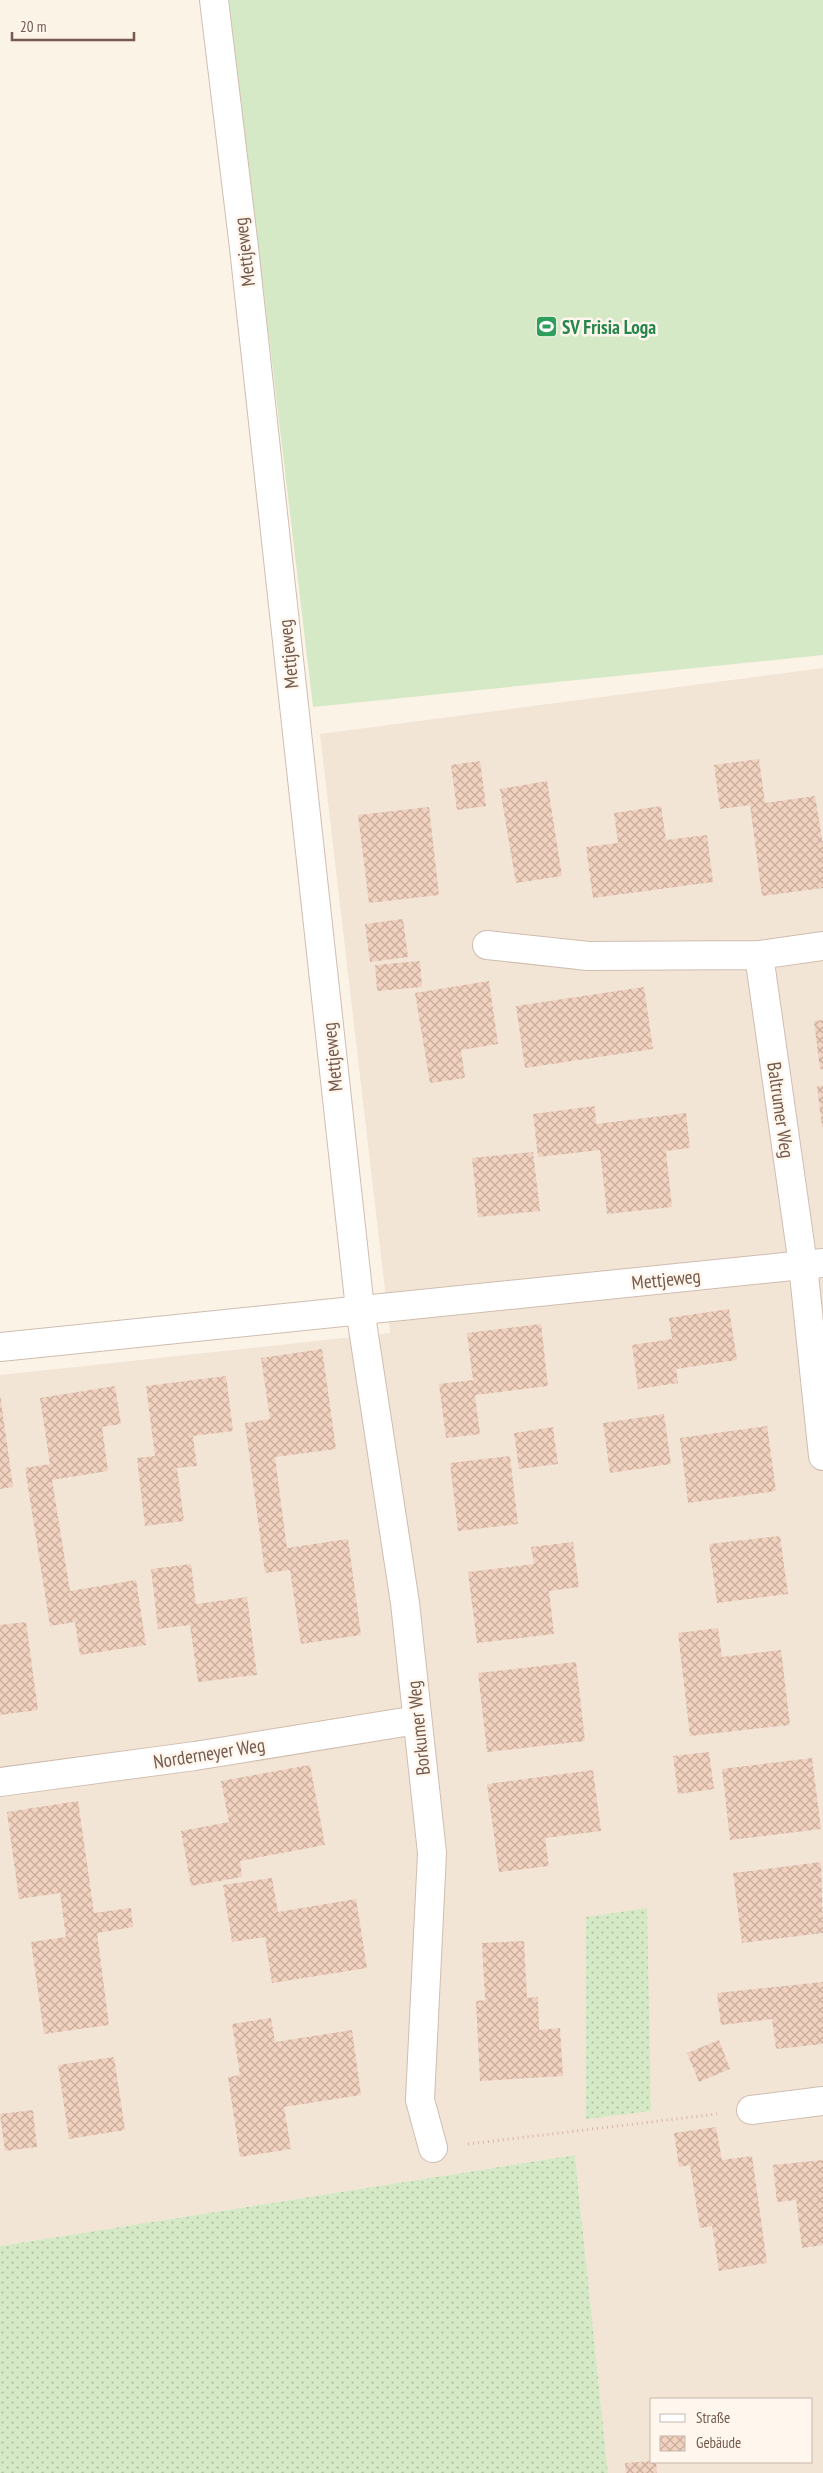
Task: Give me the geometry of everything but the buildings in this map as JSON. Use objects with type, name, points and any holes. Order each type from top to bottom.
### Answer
[{"type":"street","name":"Mettjeweg","points":[[214,0],[245,258],[360,1309]]},
{"type":"street","points":[[487,945],[588,956],[759,956],[822,946]]},
{"type":"street","name":"Baltrumer Weg","points":[[759,956],[813,1264],[823,1456]]},
{"type":"street","name":"Mettjeweg","points":[[0,1347],[813,1264]]},
{"type":"street","name":"Borkumer Weg","points":[[360,1309],[405,1603],[432,1853],[420,2100],[433,2148]]},
{"type":"street","name":"Norderneyer Weg","points":[[0,1782],[195,1756],[418,1720]]},
{"type":"street","points":[[752,2110],[823,2101]]},
{"type":"path","points":[[433,2148],[752,2110]]},
{"type":"shaded area","points":[[823,668],[823,2473],[608,2473],[575,2155],[0,2246],[0,1375],[390,1333],[320,734]]},
{"type":"green space","name":"SV Frisia Loga","points":[[229,0],[823,0],[823,655],[313,707]]},
{"type":"green space","points":[[647,1908],[651,2111],[586,2119],[586,1917]]},
{"type":"green space","points":[[575,2155],[608,2473],[0,2473],[0,2246]]},
{"type":"place","name":"SV Frisia Loga","points":[[546,327]]}]
